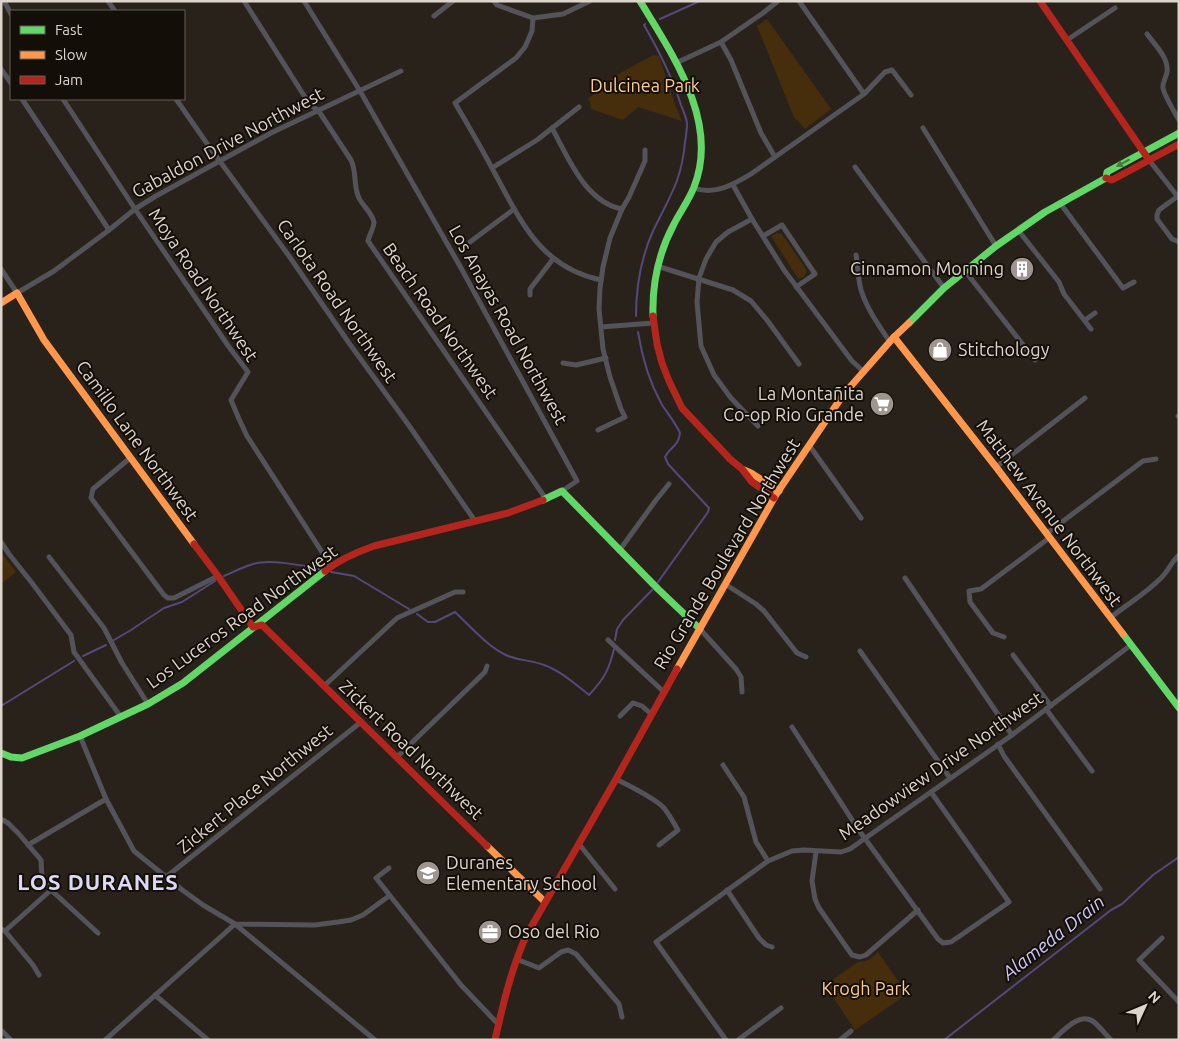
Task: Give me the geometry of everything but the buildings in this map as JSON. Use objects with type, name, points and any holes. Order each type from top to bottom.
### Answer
[{"type":"street","points":[[4,1],[10,12]]},
{"type":"street","name":"Beach Road Northwest","points":[[244,1],[310,105],[318,110],[354,167],[358,197],[374,222],[368,241],[546,499]]},
{"type":"street","name":"Los Anayas Road Northwest","points":[[304,1],[360,91],[461,268],[576,479],[577,481],[574,484],[562,491]]},
{"type":"street","points":[[434,16],[453,1]]},
{"type":"street","points":[[494,1],[497,5],[532,18],[563,14],[590,1]]},
{"type":"street","points":[[640,1],[676,63],[694,104],[701,141],[700,164],[694,188],[669,235],[658,266],[653,298],[653,322],[658,354],[682,408],[730,459],[742,469],[752,482],[774,498]]},
{"type":"street","points":[[676,63],[720,42],[778,1]]},
{"type":"street","points":[[799,1],[864,94]]},
{"type":"street","points":[[1040,1],[1144,152],[1178,197],[1159,210],[1157,219],[1172,239],[1179,242]]},
{"type":"street","points":[[1067,40],[1115,8]]},
{"type":"street","points":[[532,18],[532,31],[525,47],[516,58],[455,102],[514,209],[535,242],[554,259],[577,273],[601,280]]},
{"type":"street","points":[[1147,34],[1164,57],[1167,72],[1162,85],[1179,120]]},
{"type":"street","points":[[720,42],[731,60],[761,134],[775,157]]},
{"type":"street","points":[[1,69],[10,82]]},
{"type":"street","points":[[694,188],[701,191],[711,191],[733,185],[864,94],[885,72],[892,70],[911,95]]},
{"type":"street","name":"Gabaldon Drive Northwest","points":[[1,303],[54,271],[135,209],[156,196],[271,133],[401,71]]},
{"type":"street","points":[[23,100],[109,230]]},
{"type":"street","name":"Moya Road Northwest","points":[[64,100],[135,209],[248,372],[231,400],[239,419],[247,436],[331,566]]},
{"type":"street","name":"Carlota Road Northwest","points":[[177,100],[475,521]]},
{"type":"street","points":[[492,168],[523,149],[579,107]]},
{"type":"street","points":[[552,128],[582,182],[595,196],[609,205],[622,209]]},
{"type":"street","points":[[923,128],[996,246]]},
{"type":"street","name":"Rio Grande Boulevard Northwest","points":[[1106,178],[1107,172],[1179,133]]},
{"type":"street","name":"Rio Grande Boulevard Northwest","points":[[495,1040],[507,988],[526,936],[774,498],[843,395],[862,371],[892,339],[944,288],[996,246],[1060,203],[1106,178],[1112,180],[1179,144]]},
{"type":"street","points":[[598,430],[626,417],[610,377],[603,349],[599,308],[603,267],[610,238],[645,161],[645,150]]},
{"type":"street","points":[[855,166],[944,288]]},
{"type":"street","points":[[733,185],[752,219],[796,287],[862,371]]},
{"type":"street","points":[[1060,203],[1123,288],[1134,282]]},
{"type":"street","points":[[470,242],[514,209]]},
{"type":"street","points":[[752,219],[728,232],[716,242],[706,259],[699,278],[697,302],[701,346],[714,375],[731,398],[758,426]]},
{"type":"street","points":[[763,236],[782,226],[815,274],[796,287]]},
{"type":"street","points":[[1018,230],[1059,282],[1064,294],[1091,329]]},
{"type":"street","name":"Matthew Avenue Northwest","points":[[856,255],[861,290],[876,323],[892,339],[996,467],[1179,708]]},
{"type":"street","points":[[530,295],[530,289],[554,259]]},
{"type":"street","points":[[658,266],[733,290],[751,301],[799,364]]},
{"type":"street","name":"Camillo Lane Northwest","points":[[1,269],[44,340],[218,576],[253,627]]},
{"type":"street","points":[[965,271],[1035,360]]},
{"type":"street","points":[[1085,320],[1094,313]]},
{"type":"street","points":[[600,327],[653,322]]},
{"type":"street","points":[[563,363],[576,365],[606,358]]},
{"type":"street","points":[[996,467],[1085,398]]},
{"type":"street","points":[[809,445],[861,518]]},
{"type":"street","points":[[130,458],[93,489],[91,498],[168,598],[174,598],[218,576]]},
{"type":"street","points":[[1004,637],[993,633],[970,602],[969,591],[981,589],[1143,460],[1156,459]]},
{"type":"street","points":[[742,469],[779,490]]},
{"type":"street","points":[[619,551],[669,484]]},
{"type":"street","points":[[562,491],[619,551],[700,629],[736,669],[741,677],[742,692]]},
{"type":"street","name":"Los Luceros Road Northwest","points":[[2,753],[11,757],[22,758],[80,736],[148,704],[183,683],[331,566],[360,551],[508,513],[562,491]]},
{"type":"street","points":[[1,542],[8,554],[71,635],[74,652],[121,717]]},
{"type":"street","points":[[1110,618],[1159,580],[1168,571],[1172,561],[1179,555]]},
{"type":"street","points":[[49,557],[104,628],[122,663],[148,704]]},
{"type":"street","points":[[905,578],[1012,734]]},
{"type":"street","points":[[726,584],[764,611],[797,653],[806,657]]},
{"type":"street","points":[[324,686],[397,618],[455,592],[463,592]]},
{"type":"street","name":"Zickert Road Northwest","points":[[253,627],[262,625],[545,902]]},
{"type":"street","points":[[608,640],[664,692]]},
{"type":"street","name":"Meadowview Drive Northwest","points":[[726,1040],[656,942],[768,861],[792,851],[841,852],[850,849],[1048,708],[1131,645]]},
{"type":"street","points":[[860,652],[950,778]]},
{"type":"street","points":[[1013,655],[1092,771]]},
{"type":"street","points":[[397,757],[485,672],[487,666]]},
{"type":"street","points":[[620,716],[632,703],[642,706],[651,714]]},
{"type":"street","name":"Zickert Place Northwest","points":[[166,877],[361,722]]},
{"type":"street","points":[[792,726],[865,839],[943,943],[951,942],[1009,902],[931,792]]},
{"type":"street","points":[[80,736],[106,799],[134,851],[203,905],[236,924],[375,1040]]},
{"type":"street","points":[[998,744],[1004,756],[1100,889]]},
{"type":"street","points":[[723,765],[744,797],[756,842],[768,861]]},
{"type":"street","points":[[616,778],[661,806],[672,820],[678,830],[659,845]]},
{"type":"street","points":[[28,845],[106,799]]},
{"type":"street","points":[[1,819],[8,823],[41,860],[42,878],[51,890],[98,933]]},
{"type":"street","points":[[579,844],[615,889]]},
{"type":"street","points":[[816,852],[812,881],[815,899],[819,908],[852,955],[860,958],[866,955],[918,910]]},
{"type":"street","points":[[389,868],[376,878],[461,986],[498,1024]]},
{"type":"street","points":[[38,975],[33,965],[3,930],[51,890]]},
{"type":"street","points":[[727,890],[759,938],[772,947]]},
{"type":"street","points":[[104,1040],[236,924],[315,925],[351,920],[363,915],[389,896]]},
{"type":"street","points":[[1162,938],[1139,960],[1179,1002]]},
{"type":"street","points":[[516,959],[539,968],[561,952],[568,950],[576,954],[619,1004],[622,1017]]},
{"type":"street","points":[[155,995],[208,1040]]},
{"type":"street","points":[[738,1040],[781,1008]]},
{"type":"street","points":[[1053,1040],[1077,1020],[1086,1019],[1093,1021],[1111,1040]]},
{"type":"street","points":[[840,1040],[851,1031]]},
{"type":"street","points":[[2,1033],[11,1040]]},
{"type":"green space","points":[[767,19],[831,109],[805,129],[794,117],[757,26]]},
{"type":"green space","name":"Dulcinea Park","points":[[653,55],[659,56],[682,121],[638,107],[623,120],[591,109],[588,99],[615,76]]},
{"type":"green space","points":[[777,233],[782,234],[806,269],[803,277],[798,278],[771,236]]},
{"type":"green space","points":[[1,552],[16,572],[1,584]]},
{"type":"green space","name":"Krogh Park","points":[[878,952],[907,994],[855,1030],[825,985],[858,962],[870,959]]},
{"type":"waterway","points":[[660,19],[700,1]]},
{"type":"waterway","points":[[636,316],[638,283],[642,262],[653,231],[678,178],[687,125],[674,84],[645,24]]},
{"type":"waterway","points":[[638,332],[644,360],[653,386],[661,403],[680,433],[678,442],[665,457],[668,464],[709,508],[658,582]]},
{"type":"waterway","points":[[224,576],[253,564],[268,562],[319,569]]},
{"type":"waterway","points":[[331,572],[354,576],[409,609]]},
{"type":"waterway","points":[[114,640],[164,608],[182,602],[215,581]]},
{"type":"waterway","points":[[615,640],[617,629],[623,620],[652,590]]},
{"type":"waterway","points":[[417,614],[428,622],[435,622],[455,612],[479,636],[499,651],[511,657],[539,663],[550,668],[568,678],[589,695],[605,674],[614,649]]},
{"type":"waterway","points":[[83,656],[106,645]]},
{"type":"waterway","points":[[1,706],[74,661]]},
{"type":"waterway","name":"Alameda Drain","points":[[944,1040],[1111,910],[1122,904],[1153,875],[1179,857]]},
{"type":"traffic: fast","points":[[640,1],[666,43],[689,90],[697,114],[701,138],[700,163],[694,187],[676,219],[660,257],[655,280],[653,316]]},
{"type":"traffic: fast","points":[[909,323],[944,288],[996,246],[1045,212],[1106,178],[1107,172],[1179,133]]},
{"type":"traffic: fast","points":[[543,500],[562,491],[700,629]]},
{"type":"traffic: fast","points":[[1,753],[11,757],[22,758],[80,736],[148,704],[183,683],[325,571]]},
{"type":"traffic: fast","points":[[1123,634],[1179,708]]},
{"type":"traffic: slow","points":[[1,303],[17,293],[44,340],[194,544]]},
{"type":"traffic: slow","points":[[677,669],[777,493],[843,395],[894,337],[909,323]]},
{"type":"traffic: slow","points":[[894,337],[1123,634]]},
{"type":"traffic: slow","points":[[744,470],[779,491]]},
{"type":"traffic: slow","points":[[487,846],[545,902]]},
{"type":"traffic: jam","points":[[1040,1],[1149,160]]},
{"type":"traffic: jam","points":[[1106,178],[1112,180],[1179,144]]},
{"type":"traffic: jam","points":[[653,316],[662,363],[682,408],[730,459],[742,469],[752,482],[774,498]]},
{"type":"traffic: jam","points":[[325,571],[336,563],[374,546],[508,513],[543,500]]},
{"type":"traffic: jam","points":[[194,544],[253,627],[262,625],[487,846]]},
{"type":"traffic: jam","points":[[495,1040],[504,1000],[526,936],[677,669]]},
{"type":"place","name":"Cinnamon Morning","points":[[1022,269]]},
{"type":"place","name":"Stitchology","points":[[940,350]]},
{"type":"place","name":"La Montañita Co-op Rio Grande","points":[[882,404]]},
{"type":"place","name":"Duranes Elementary School","points":[[428,873]]},
{"type":"place","name":"Oso del Rio","points":[[490,932]]},
{"type":"district","name":"LOS DURANES","points":[[98,882]]}]
